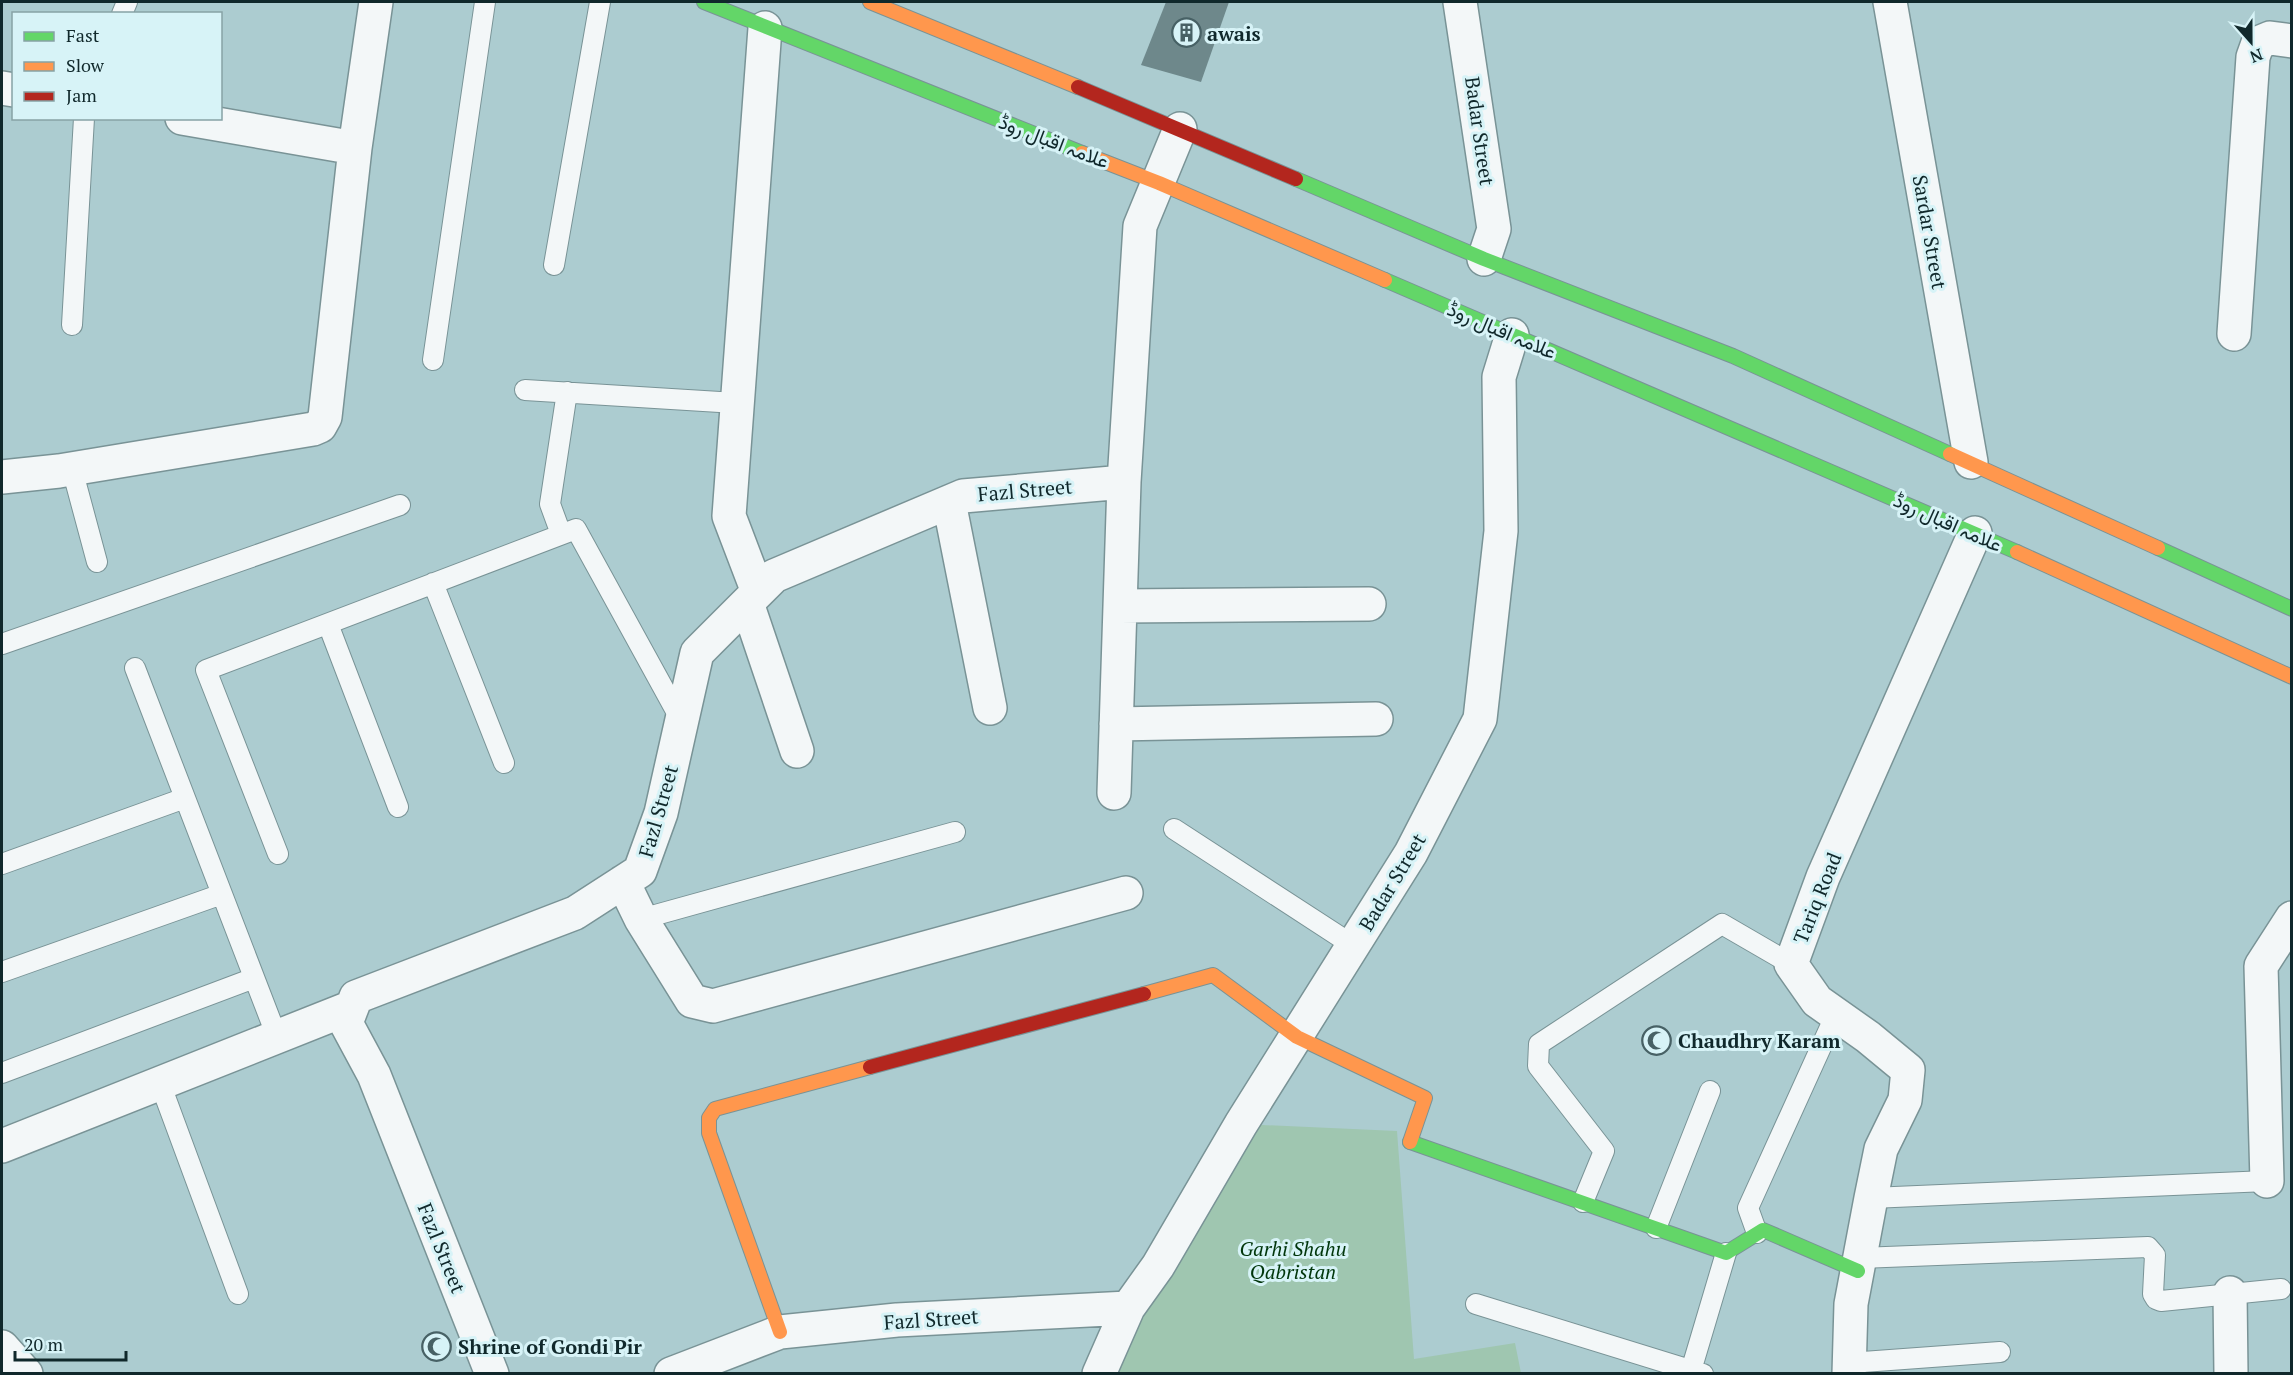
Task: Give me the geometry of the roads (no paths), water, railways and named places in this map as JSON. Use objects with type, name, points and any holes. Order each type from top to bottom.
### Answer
[{"type":"main road","name":"علامہ اقبال روڈ","points":[[704,2],[1159,183],[1975,533],[2292,677]]},
{"type":"main road","points":[[870,2],[1180,129],[1484,259],[1733,356],[2292,609]]},
{"type":"main road","points":[[780,1332],[709,1132],[709,1118],[715,1109],[1213,975],[1297,1036],[1425,1098],[1410,1142],[1726,1253],[1763,1230],[1859,1265]]},
{"type":"street","points":[[2,477],[72,469],[320,426],[325,417],[355,147],[376,2]]},
{"type":"street","name":"Badar Street","points":[[1460,2],[1494,229],[1484,259]]},
{"type":"street","name":"Sardar Street","points":[[1890,2],[1971,462]]},
{"type":"street","points":[[765,28],[729,516],[797,751]]},
{"type":"street","points":[[2234,334],[2253,57],[2258,43],[2270,39],[2292,41]]},
{"type":"street","points":[[194,120],[355,147]]},
{"type":"street","points":[[1114,793],[1124,482],[1140,226],[1180,129]]},
{"type":"street","name":"Badar Street","points":[[1099,1374],[1128,1308],[1158,1266],[1241,1124],[1412,853],[1480,719],[1501,531],[1499,377],[1512,335]]},
{"type":"street","name":"Fazl Street","points":[[492,1374],[374,1075],[346,1023],[356,997],[575,913],[640,872],[661,813],[697,653],[774,576],[963,496],[1124,482]]},
{"type":"street","points":[[949,502],[990,708]]},
{"type":"street","name":"Tariq Road","points":[[1849,1368],[1851,1305],[1871,1198],[1881,1149],[1905,1100],[1908,1070],[1868,1037],[1816,1001],[1791,964],[1823,877],[1975,533]]},
{"type":"street","points":[[1120,606],[1369,604]]},
{"type":"street","points":[[1116,724],[1376,719]]},
{"type":"street","points":[[623,882],[641,919],[692,1001],[713,1006],[1126,893]]},
{"type":"street","points":[[2267,1180],[2261,966],[2292,918]]},
{"type":"street","points":[[2,1146],[352,1007]]},
{"type":"street","points":[[2230,1293],[2231,1374]]},
{"type":"street","name":"Fazl Street","points":[[671,1374],[780,1332],[897,1320],[1128,1308]]},
{"type":"street","points":[[2,1347],[26,1374]]},
{"type":"lane","points":[[433,360],[485,2]]},
{"type":"lane","points":[[554,265],[600,2]]},
{"type":"lane","points":[[72,325],[84,120]]},
{"type":"lane","points":[[525,390],[736,403]]},
{"type":"lane","points":[[561,534],[550,504],[567,392]]},
{"type":"lane","points":[[72,469],[97,562]]},
{"type":"lane","points":[[2,644],[400,505]]},
{"type":"lane","points":[[278,854],[206,670],[576,529],[682,722]]},
{"type":"lane","points":[[433,583],[504,763]]},
{"type":"lane","points":[[328,624],[398,807]]},
{"type":"lane","points":[[135,668],[277,1037]]},
{"type":"lane","points":[[2,864],[185,798]]},
{"type":"lane","points":[[1174,829],[1353,946]]},
{"type":"lane","points":[[641,919],[955,832]]},
{"type":"lane","points":[[2,972],[222,894]]},
{"type":"lane","points":[[1583,1202],[1604,1151],[1538,1066],[1539,1044],[1722,924],[1791,964]]},
{"type":"lane","points":[[2,1073],[254,978]]},
{"type":"lane","points":[[1757,1233],[1748,1208],[1836,1014]]},
{"type":"lane","points":[[160,1083],[238,1294]]},
{"type":"lane","points":[[1656,1228],[1710,1091]]},
{"type":"lane","points":[[1871,1198],[2267,1180]]},
{"type":"lane","points":[[1859,1265],[2148,1246],[2155,1255],[2153,1294],[2161,1301],[2281,1289]]},
{"type":"lane","points":[[1476,1304],[1694,1372],[1726,1253]]},
{"type":"lane","points":[[1849,1368],[2000,1352]]},
{"type":"place","name":"awais","points":[[1186,33]]},
{"type":"place","name":"Chaudhry Karam","points":[[1657,1040]]},
{"type":"place","name":"Shrine of Gondi Pir","points":[[437,1346]]},
{"type":"park label","name":"Garhi Shahu Qabristan","points":[[1293,1260]]}]
